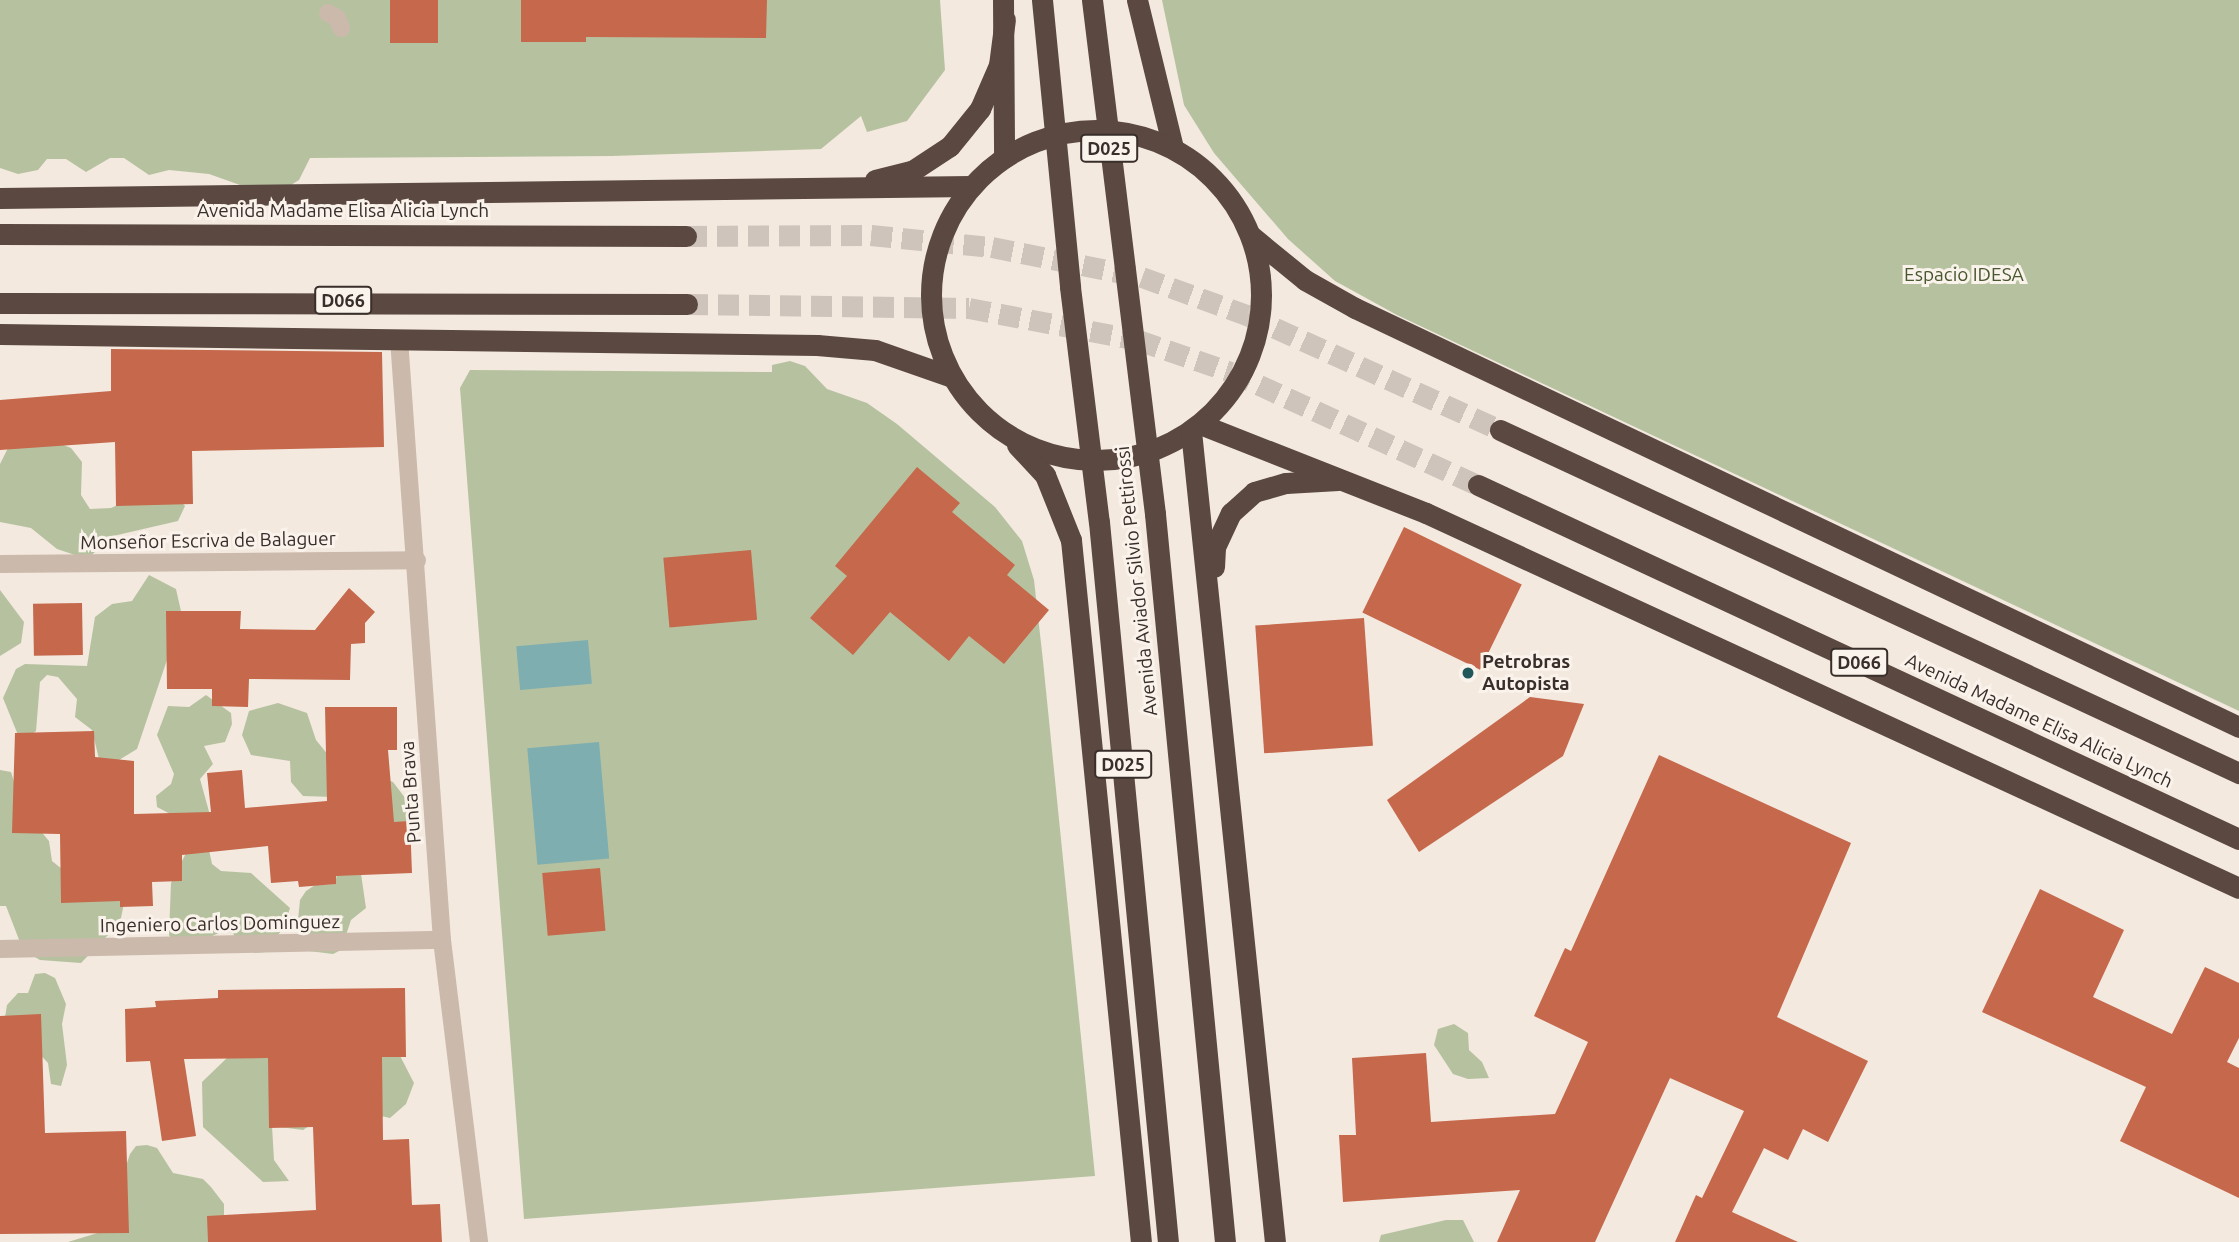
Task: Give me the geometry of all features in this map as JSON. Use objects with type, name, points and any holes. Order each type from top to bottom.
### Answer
[{"type":"highway","name":"Avenida Aviador Silvio Pettirossi","points":[[1042,0],[1070,287],[1099,522],[1168,1242]]},
{"type":"highway","name":"Avenida Aviador Silvio Pettirossi","points":[[1092,0],[1155,514],[1225,1242]]},
{"type":"highway","points":[[1137,0],[1173,148]]},
{"type":"highway","points":[[1004,9],[1004,158]]},
{"type":"highway","points":[[841,189],[912,171],[950,145],[979,109],[999,65],[1004,9]]},
{"type":"highway","points":[[1011,438],[1060,457],[1102,461],[1153,451],[1195,428],[1239,379],[1259,323],[1262,293],[1250,234],[1232,200],[1205,171],[1173,148],[1140,135],[1105,130],[1070,131],[1035,141],[1004,158],[972,186],[949,219],[935,258],[931,299],[937,340],[952,377],[968,401],[1011,438],[1045,475],[1071,540],[1140,1242]]},
{"type":"highway","points":[[0,198],[972,186]]},
{"type":"highway","name":"Avenida Madame Elisa Alicia Lynch","points":[[0,234],[686,236]]},
{"type":"highway","points":[[1250,234],[1305,280],[1355,308],[2239,727]]},
{"type":"highway","name":"D066","points":[[0,303],[687,304]]},
{"type":"highway","points":[[0,334],[817,345],[875,350],[952,377]]},
{"type":"highway","points":[[1195,428],[1346,479],[2239,888]]},
{"type":"highway","points":[[1195,428],[1275,1242]]},
{"type":"highway","name":"Avenida Madame Elisa Alicia Lynch","points":[[1500,430],[2239,773]]},
{"type":"highway","points":[[1211,601],[1215,547],[1231,513],[1247,499],[1286,483],[1346,479]]},
{"type":"highway","name":"Avenida Madame Elisa Alicia Lynch","points":[[1478,485],[2239,839]]},
{"type":"street","points":[[328,13],[337,18],[341,28]]},
{"type":"street","name":"Punta Brava","points":[[399,339],[417,560],[442,940],[479,1242]]},
{"type":"street","name":"Monseñor Escriva de Balaguer","points":[[0,564],[417,560]]},
{"type":"street","name":"Ingeniero Carlos Dominguez","points":[[0,949],[442,940]]},
{"type":"green space","points":[[0,0],[940,0],[945,70],[907,121],[867,132],[861,116],[821,149],[612,156],[310,158],[299,180],[291,185],[240,185],[209,174],[169,170],[149,175],[124,158],[110,158],[86,172],[66,159],[47,159],[38,170],[18,174],[0,168]]},
{"type":"green space","name":"Espacio IDESA","points":[[1162,0],[2239,0],[2239,711],[1397,315],[1335,281],[1288,239],[1214,153],[1184,105]]},
{"type":"green space","points":[[790,361],[805,366],[827,389],[867,403],[897,424],[995,507],[1022,541],[1034,580],[1095,1176],[524,1219],[460,388],[470,370],[772,372],[772,365]]},
{"type":"green space","points":[[40,436],[71,448],[82,462],[81,495],[90,509],[111,508],[142,494],[174,494],[185,506],[178,521],[113,536],[87,559],[57,549],[31,528],[0,522],[0,464],[9,446]]},
{"type":"green space","points":[[149,575],[176,589],[185,629],[169,654],[137,749],[119,760],[99,759],[92,730],[75,717],[77,699],[58,677],[47,675],[40,682],[36,731],[28,737],[18,735],[3,698],[16,669],[25,664],[87,666],[95,617],[112,604],[132,601]]},
{"type":"green space","points":[[0,590],[24,622],[21,643],[0,656]]},
{"type":"green space","points":[[206,695],[231,713],[232,724],[225,742],[204,746],[213,764],[200,779],[213,826],[208,845],[212,864],[221,871],[251,873],[290,908],[284,927],[265,952],[255,953],[237,942],[233,933],[223,931],[195,944],[175,944],[169,935],[171,883],[185,855],[191,825],[157,807],[156,796],[171,784],[174,774],[157,735],[168,706],[189,707]]},
{"type":"green space","points":[[278,703],[307,713],[316,740],[329,756],[393,782],[412,807],[407,826],[360,867],[366,908],[351,920],[341,950],[333,954],[309,951],[302,942],[298,920],[300,900],[306,891],[315,885],[335,884],[339,864],[333,797],[303,796],[291,782],[290,761],[251,755],[242,735],[249,711]]},
{"type":"green space","points":[[0,770],[11,772],[23,810],[49,841],[52,861],[67,873],[125,898],[121,918],[81,963],[40,960],[23,950],[6,906],[0,906]]},
{"type":"green space","points":[[45,973],[55,978],[66,1004],[62,1024],[67,1065],[61,1086],[51,1084],[48,1063],[5,1017],[7,1005],[18,993],[28,993],[35,974]]},
{"type":"green space","points":[[1454,1024],[1468,1033],[1469,1050],[1482,1062],[1489,1078],[1468,1079],[1453,1074],[1434,1045],[1438,1029]]},
{"type":"green space","points":[[398,1052],[414,1083],[406,1104],[390,1118],[350,1109],[321,1118],[303,1130],[272,1126],[274,1160],[289,1181],[263,1182],[203,1127],[202,1082],[228,1057]]},
{"type":"green space","points":[[136,1146],[157,1148],[173,1173],[203,1179],[211,1187],[224,1204],[224,1223],[237,1242],[68,1242],[104,1231],[130,1154]]},
{"type":"green space","points":[[1446,1220],[1463,1220],[1474,1242],[1379,1242],[1381,1235]]},
{"type":"water","points":[[588,640],[592,684],[520,690],[516,646]]},
{"type":"water","points":[[599,742],[609,859],[537,865],[527,748]]},
{"type":"building","points":[[390,0],[438,0],[438,43],[390,43]]},
{"type":"building","points":[[521,0],[767,0],[766,38],[586,37],[586,42],[521,42]]},
{"type":"building","points":[[111,349],[382,352],[384,447],[192,451],[193,504],[116,506],[115,442],[0,450],[0,400],[111,391]]},
{"type":"building","points":[[917,467],[960,503],[952,512],[1015,565],[1007,575],[1049,610],[1004,664],[969,636],[949,661],[890,612],[853,655],[810,618],[847,576],[835,566]]},
{"type":"building","points":[[1404,527],[1522,584],[1480,670],[1362,612]]},
{"type":"building","points":[[751,550],[757,620],[669,627],[663,558]]},
{"type":"building","points":[[349,588],[375,612],[365,623],[365,643],[351,644],[350,680],[249,679],[248,707],[212,706],[212,689],[167,689],[166,611],[241,611],[240,629],[315,630]]},
{"type":"building","points":[[82,603],[83,655],[34,656],[33,604]]},
{"type":"building","points":[[1364,618],[1373,746],[1264,753],[1255,626]]},
{"type":"building","points":[[1530,697],[1584,704],[1563,756],[1419,852],[1387,800]]},
{"type":"building","points":[[325,707],[397,707],[397,750],[388,750],[394,822],[410,821],[412,873],[336,876],[336,884],[299,887],[298,881],[271,883],[268,846],[182,855],[182,881],[152,882],[153,906],[120,907],[120,901],[61,903],[60,834],[12,833],[15,733],[94,731],[95,757],[134,761],[134,814],[211,812],[207,773],[242,770],[245,808],[327,801]]},
{"type":"building","points":[[1659,755],[1851,843],[1777,1017],[1868,1061],[1828,1142],[1803,1129],[1788,1160],[1764,1148],[1732,1212],[1798,1242],[1675,1242],[1696,1195],[1702,1198],[1744,1111],[1670,1078],[1595,1242],[1497,1242],[1520,1190],[1343,1202],[1339,1135],[1356,1135],[1352,1058],[1426,1053],[1431,1122],[1555,1114],[1588,1042],[1534,1016],[1565,948],[1571,951]]},
{"type":"building","points":[[600,868],[605,931],[548,936],[542,873]]},
{"type":"building","points":[[2040,889],[2124,930],[2093,997],[2172,1034],[2205,967],[2239,983],[2239,1038],[2227,1062],[2239,1068],[2239,1198],[2120,1141],[2146,1087],[1982,1012]]},
{"type":"building","points":[[405,988],[406,1057],[382,1057],[383,1140],[409,1139],[412,1205],[440,1204],[442,1242],[208,1242],[207,1216],[316,1210],[313,1127],[269,1128],[268,1058],[184,1059],[196,1136],[162,1141],[150,1061],[126,1062],[125,1009],[156,1007],[155,1001],[218,998],[218,990]]},
{"type":"building","points":[[41,1014],[45,1133],[126,1131],[129,1233],[0,1234],[0,1016]]},
{"type":"tunnel","points":[[686,236],[871,235],[992,247],[1142,277],[1247,315],[1500,430]]},
{"type":"tunnel","points":[[687,304],[969,308],[1138,340],[1231,372],[1478,485]]},
{"type":"place","name":"Petrobras Autopista","points":[[1468,673]]}]
